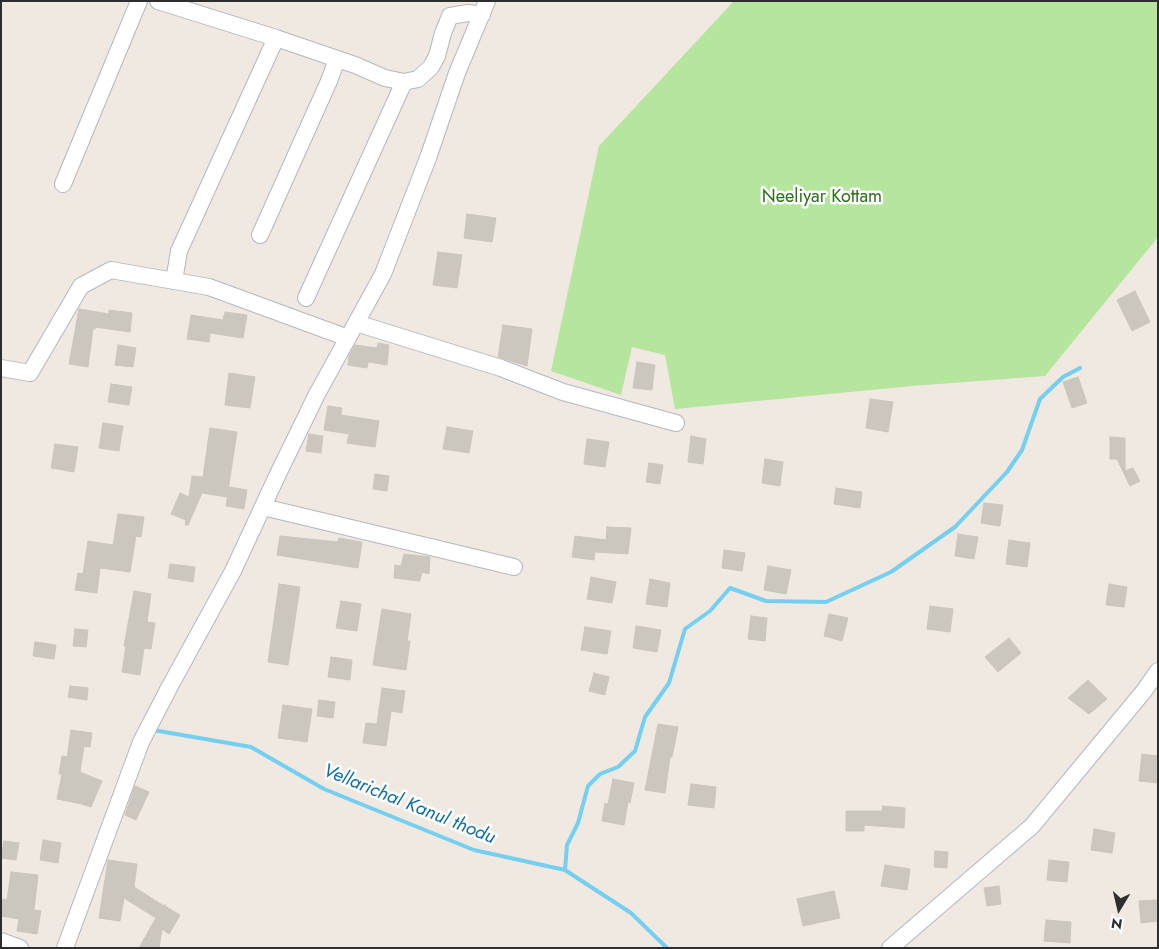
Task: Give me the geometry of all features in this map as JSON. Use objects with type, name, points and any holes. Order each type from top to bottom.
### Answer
[{"type":"street","points":[[64,184],[139,1]]},
{"type":"street","points":[[158,1],[276,38],[385,78],[404,82],[418,79],[431,67],[437,56],[442,33],[450,16],[484,8]]},
{"type":"street","points":[[65,948],[141,742],[233,571],[318,394],[383,274],[428,158],[457,73],[484,8]]},
{"type":"street","points":[[174,281],[179,251],[276,38]]},
{"type":"street","points":[[260,234],[329,81],[337,59]]},
{"type":"street","points":[[306,298],[404,82]]},
{"type":"street","points":[[1,368],[30,373],[82,286],[111,270],[209,287],[348,338]]},
{"type":"street","points":[[356,323],[501,368],[563,392],[676,423]]},
{"type":"street","points":[[263,507],[514,567]]},
{"type":"street","points":[[890,948],[1032,826],[1144,691],[1158,671]]},
{"type":"street","points":[[1,941],[20,948]]},
{"type":"green space","name":"Neeliyar Kottam","points":[[734,1],[1158,1],[1158,237],[1045,376],[912,386],[675,409],[665,355],[632,347],[621,395],[551,371],[599,146]]},
{"type":"building","points":[[467,214],[496,218],[492,242],[464,238]]},
{"type":"building","points":[[438,252],[462,255],[457,288],[433,285]]},
{"type":"building","points":[[1135,291],[1150,322],[1132,331],[1117,300]]},
{"type":"building","points":[[79,309],[109,314],[109,310],[132,313],[130,332],[95,327],[93,329],[88,367],[69,364]]},
{"type":"building","points":[[225,312],[247,315],[243,338],[210,333],[209,342],[187,339],[191,315],[223,320]]},
{"type":"building","points":[[503,325],[532,329],[527,366],[498,357]]},
{"type":"building","points":[[378,343],[389,345],[387,365],[368,362],[367,368],[348,365],[349,356],[355,345],[377,348]]},
{"type":"building","points":[[118,345],[136,348],[133,367],[115,365]]},
{"type":"building","points":[[637,362],[655,365],[652,390],[633,388]]},
{"type":"building","points":[[229,373],[255,377],[250,408],[225,405]]},
{"type":"building","points":[[1078,377],[1087,403],[1072,408],[1063,382]]},
{"type":"building","points":[[111,384],[132,387],[129,405],[108,402]]},
{"type":"building","points":[[870,399],[893,402],[888,432],[866,428]]},
{"type":"building","points":[[328,406],[342,408],[341,415],[379,421],[375,447],[347,443],[349,434],[324,430]]},
{"type":"building","points":[[103,423],[123,426],[119,451],[99,448]]},
{"type":"building","points":[[447,427],[473,431],[469,453],[443,449]]},
{"type":"building","points":[[210,428],[237,432],[227,497],[202,493],[188,525],[185,525],[186,520],[171,514],[180,493],[189,497],[192,476],[203,477]]},
{"type":"building","points":[[309,434],[323,436],[321,453],[306,451]]},
{"type":"building","points":[[691,436],[706,439],[703,464],[688,462]]},
{"type":"building","points":[[1110,437],[1125,438],[1125,471],[1133,468],[1140,481],[1130,486],[1117,459],[1110,459]]},
{"type":"building","points":[[587,439],[609,442],[605,467],[584,464]]},
{"type":"building","points":[[55,444],[78,447],[74,472],[51,468]]},
{"type":"building","points":[[765,459],[783,462],[780,486],[762,483]]},
{"type":"building","points":[[649,463],[663,465],[660,484],[646,482]]},
{"type":"building","points":[[375,474],[389,476],[387,491],[373,489]]},
{"type":"building","points":[[229,487],[247,490],[244,509],[226,506]]},
{"type":"building","points":[[836,488],[862,492],[860,508],[834,504]]},
{"type":"building","points":[[984,503],[1003,505],[1000,526],[981,523]]},
{"type":"building","points":[[118,514],[144,517],[141,537],[136,536],[130,572],[100,568],[97,593],[75,590],[78,573],[83,574],[88,541],[113,545]]},
{"type":"building","points":[[607,527],[631,528],[628,554],[595,552],[594,560],[572,557],[575,536],[606,540]]},
{"type":"building","points":[[958,534],[978,537],[974,559],[955,556]]},
{"type":"building","points":[[280,536],[338,542],[339,538],[362,542],[358,568],[277,555]]},
{"type":"building","points":[[1009,540],[1030,543],[1027,567],[1006,564]]},
{"type":"building","points":[[724,550],[745,553],[742,571],[722,568]]},
{"type":"building","points":[[404,554],[430,557],[429,574],[422,572],[420,581],[394,578],[395,565],[401,566]]},
{"type":"building","points":[[170,564],[195,567],[193,582],[168,578]]},
{"type":"building","points":[[768,566],[791,570],[786,594],[764,590]]},
{"type":"building","points":[[591,577],[616,582],[612,603],[587,599]]},
{"type":"building","points":[[650,579],[670,583],[667,607],[646,604]]},
{"type":"building","points":[[279,584],[300,587],[288,665],[268,662]]},
{"type":"building","points":[[1109,584],[1127,587],[1124,607],[1106,605]]},
{"type":"building","points":[[134,591],[151,594],[147,622],[155,623],[151,649],[144,648],[140,675],[122,672],[126,646],[124,646]]},
{"type":"building","points":[[341,601],[361,604],[357,631],[336,628]]},
{"type":"building","points":[[930,606],[953,609],[950,632],[927,629]]},
{"type":"building","points":[[382,609],[411,614],[407,641],[410,641],[406,670],[373,665]]},
{"type":"building","points":[[829,614],[848,618],[842,641],[824,636]]},
{"type":"building","points":[[751,616],[767,618],[765,641],[748,639]]},
{"type":"building","points":[[636,626],[661,630],[657,652],[633,648]]},
{"type":"building","points":[[585,627],[611,631],[607,654],[581,650]]},
{"type":"building","points":[[75,629],[88,630],[86,647],[73,646]]},
{"type":"building","points":[[1009,638],[1021,653],[998,672],[985,657]]},
{"type":"building","points":[[35,642],[56,645],[54,659],[33,656]]},
{"type":"building","points":[[331,657],[352,660],[350,680],[328,677]]},
{"type":"building","points":[[594,673],[609,677],[605,695],[589,691]]},
{"type":"building","points":[[1088,680],[1107,699],[1089,714],[1068,698]]},
{"type":"building","points":[[70,686],[88,688],[87,700],[68,697]]},
{"type":"building","points":[[382,688],[405,691],[402,713],[391,711],[386,746],[363,743],[366,723],[377,724]]},
{"type":"building","points":[[319,700],[335,702],[333,718],[317,716]]},
{"type":"building","points":[[283,705],[312,709],[307,742],[278,738]]},
{"type":"building","points":[[658,724],[678,727],[672,757],[670,757],[665,793],[645,790]]},
{"type":"building","points":[[71,730],[92,733],[90,747],[84,746],[80,772],[102,781],[91,807],[57,799],[62,774],[59,774],[62,756],[67,757]]},
{"type":"building","points":[[1142,754],[1158,756],[1158,783],[1139,781]]},
{"type":"building","points":[[613,779],[634,783],[624,825],[602,821],[605,803],[608,804]]},
{"type":"building","points":[[691,784],[716,787],[714,808],[688,805]]},
{"type":"building","points":[[135,786],[149,792],[136,820],[125,815]]},
{"type":"building","points":[[883,806],[905,808],[904,828],[864,825],[864,831],[846,831],[846,811],[882,811]]},
{"type":"building","points":[[1094,829],[1115,833],[1112,853],[1091,850]]},
{"type":"building","points":[[43,840],[61,843],[58,863],[40,860]]},
{"type":"building","points":[[4,841],[19,843],[16,860],[1,858]]},
{"type":"building","points":[[935,851],[948,852],[947,868],[934,867]]},
{"type":"building","points":[[108,860],[137,864],[134,887],[164,906],[165,904],[165,906],[180,915],[169,934],[162,929],[159,948],[139,948],[156,918],[124,898],[120,921],[99,918]]},
{"type":"building","points":[[1049,860],[1069,862],[1067,882],[1047,880]]},
{"type":"building","points":[[885,865],[910,869],[907,890],[881,886]]},
{"type":"building","points":[[11,872],[38,875],[34,910],[41,911],[37,934],[17,931],[19,919],[1,916],[1,899],[7,900]]},
{"type":"building","points":[[999,886],[1001,904],[987,906],[984,888]]},
{"type":"building","points":[[834,891],[840,918],[803,926],[797,899]]},
{"type":"building","points":[[1158,900],[1158,921],[1141,923],[1139,901]]},
{"type":"building","points":[[1046,920],[1071,922],[1070,943],[1044,941]]},
{"type":"waterway","points":[[565,870],[567,845],[578,823],[588,786],[600,774],[618,767],[635,751],[645,717],[669,683],[685,629],[710,611],[730,588],[766,601],[826,602],[891,572],[955,527],[1007,472],[1022,450],[1040,399],[1063,377],[1080,368]]},
{"type":"waterway","name":"Vellarichal Kanul thodu","points":[[153,730],[251,747],[324,789],[474,850],[565,870],[631,913],[667,948]]}]
